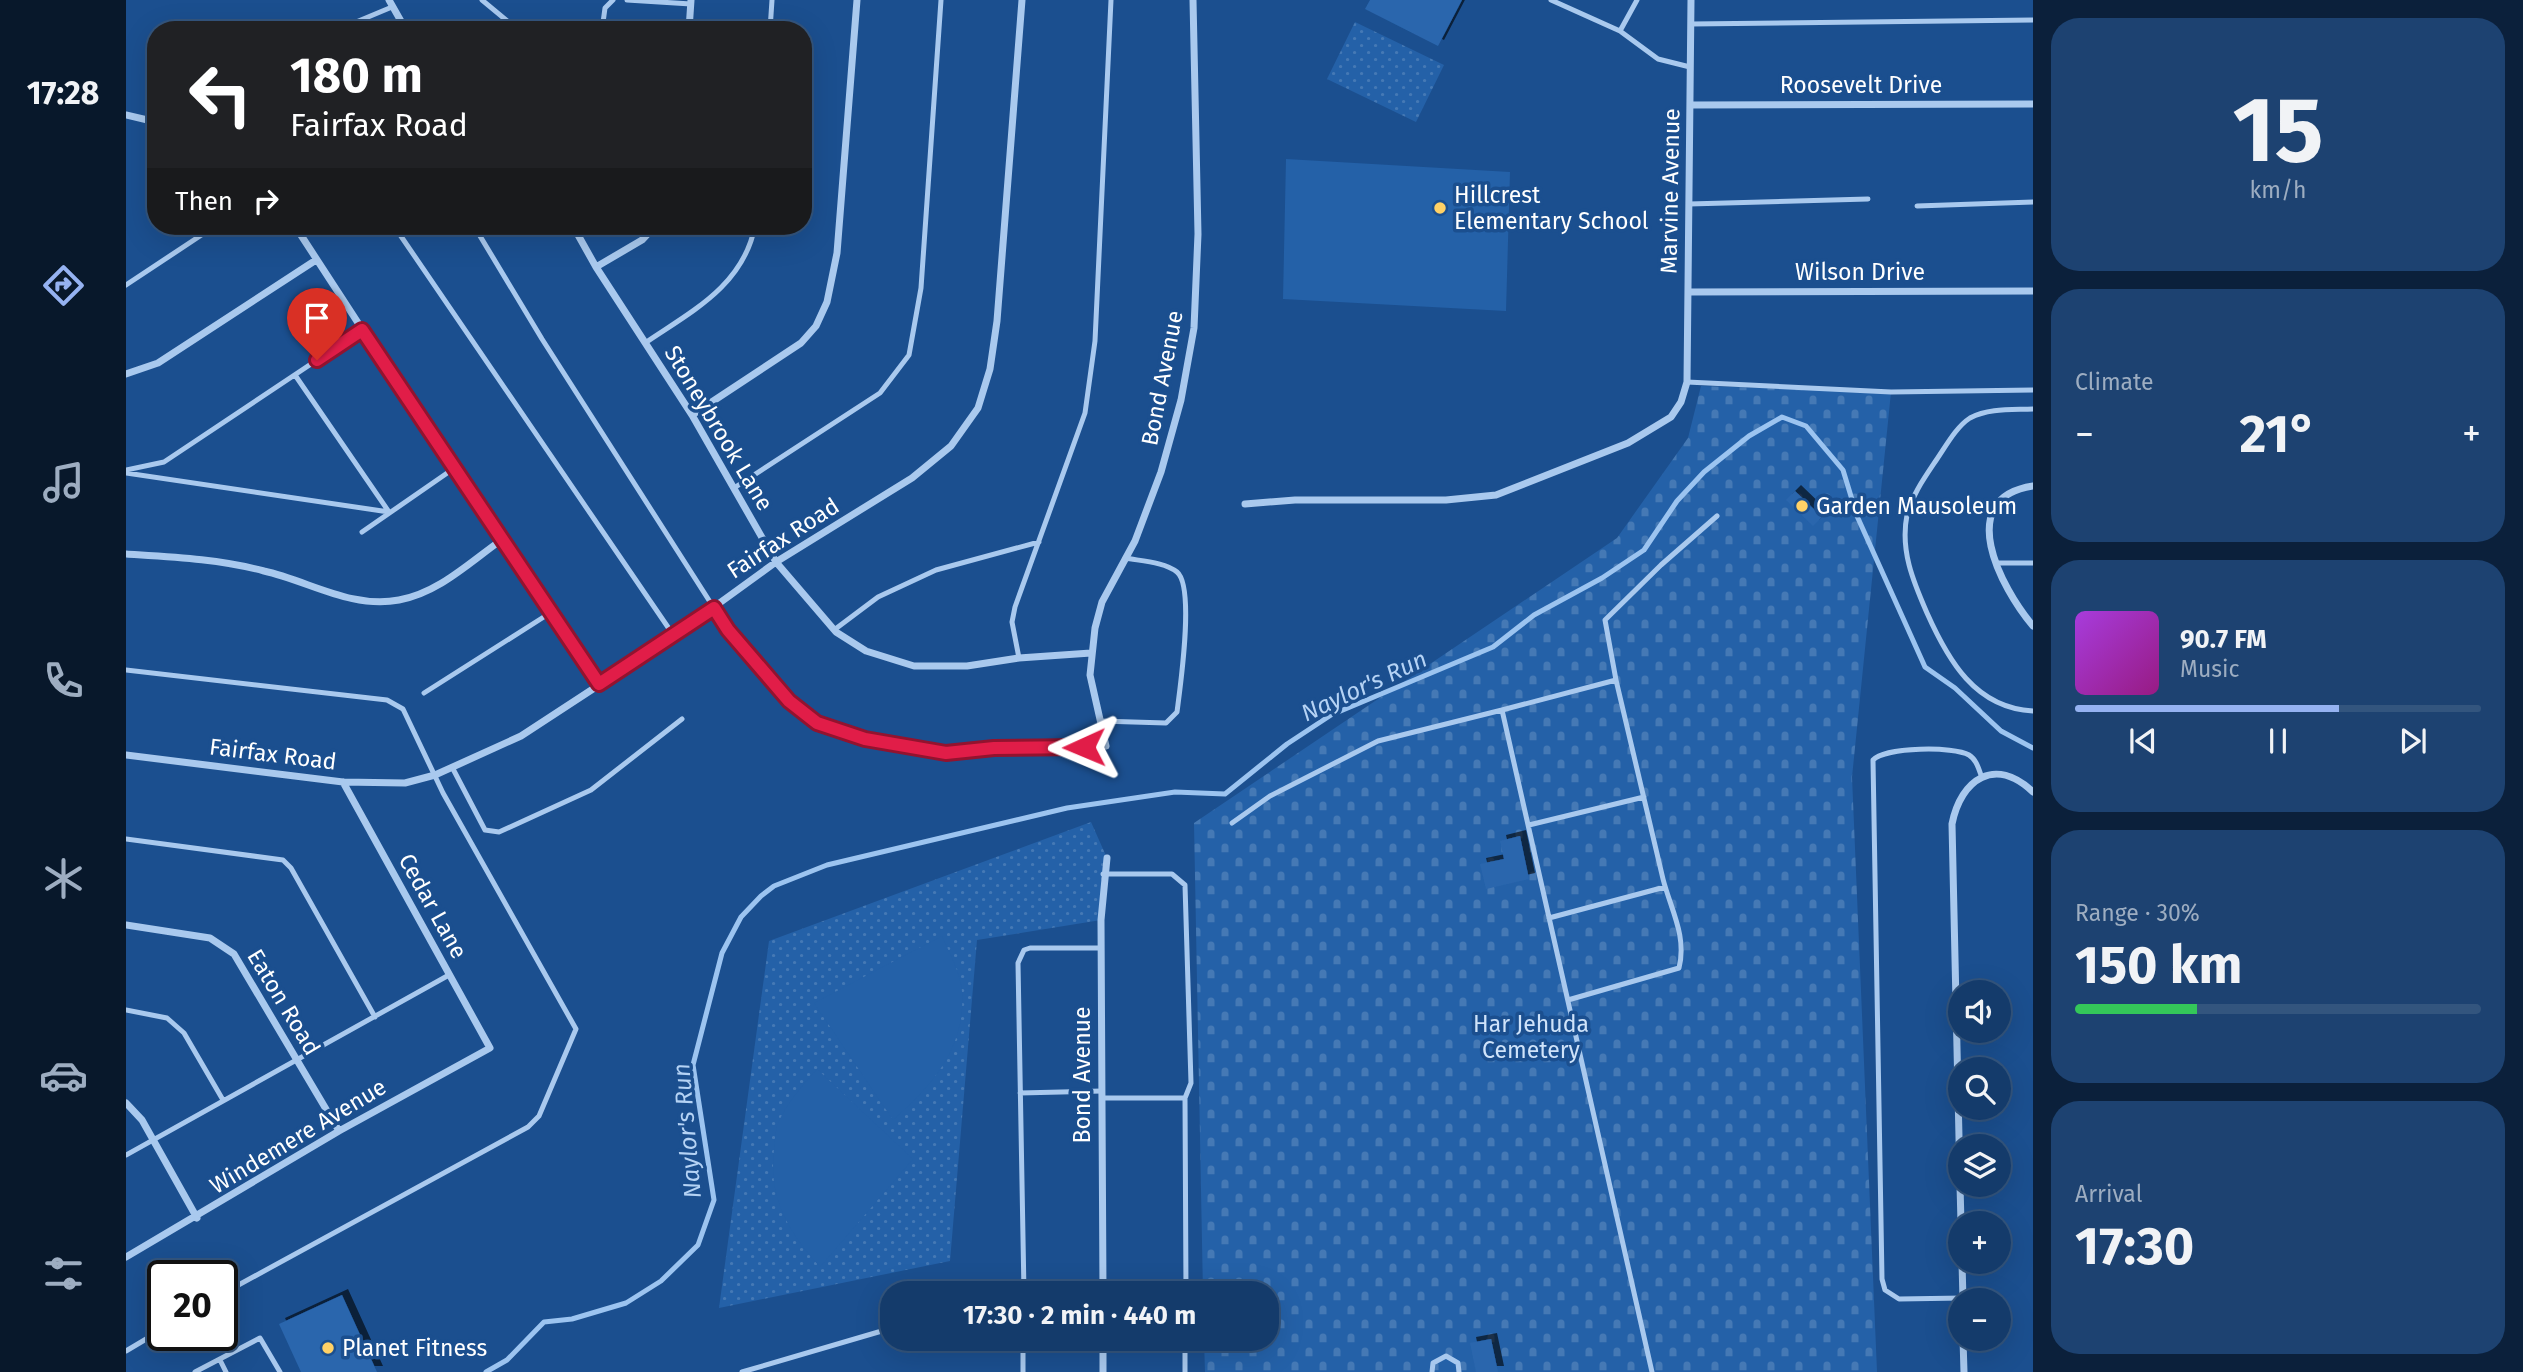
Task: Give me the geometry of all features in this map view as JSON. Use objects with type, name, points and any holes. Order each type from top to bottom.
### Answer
[{"type":"street","points":[[692,415],[801,343],[816,326],[827,302],[837,253],[857,0]]},
{"type":"street","name":"Fairfax Road","points":[[126,755],[343,782],[405,782],[435,775],[521,736],[674,636],[776,562],[912,478],[951,446],[978,408],[989,369],[997,321],[1022,0]]},
{"type":"street","name":"Bond Avenue","points":[[1106,746],[1098,721],[1090,675],[1091,653],[1102,601],[1144,520],[1172,436],[1195,318],[1198,234],[1194,0]]},
{"type":"street","name":"Marvine Avenue","points":[[1687,382],[1691,0]]},
{"type":"street","points":[[690,21],[691,2]]},
{"type":"street","points":[[391,4],[401,21]]},
{"type":"street","name":"Roosevelt Drive","points":[[1690,104],[2033,104]]},
{"type":"street","points":[[126,115],[147,120]]},
{"type":"street","points":[[301,235],[500,541],[599,684]]},
{"type":"street","name":"Stoneybrook Lane","points":[[578,235],[692,415],[776,562],[834,630],[866,651],[914,666],[967,666],[1019,658],[1091,653]]},
{"type":"street","points":[[596,267],[647,235]]},
{"type":"street","points":[[126,374],[158,363],[316,260]]},
{"type":"street","name":"Wilson Drive","points":[[1688,292],[2033,291]]},
{"type":"street","points":[[1245,504],[1295,500],[1446,500],[1496,495],[1628,443],[1671,416],[1681,402],[1687,382]]},
{"type":"street","points":[[2033,486],[2013,489],[1998,502],[1989,525],[1989,545],[1996,563],[2020,611],[2033,626]]},
{"type":"street","points":[[126,554],[212,560],[267,571],[330,593],[366,601],[399,600],[431,590],[500,541]]},
{"type":"street","points":[[1959,1134],[1952,824],[1957,800],[1964,791],[1982,778],[2008,775],[2033,792]]},
{"type":"street","name":"Cedar Lane","points":[[343,782],[489,1048]]},
{"type":"street","name":"Bond Avenue","points":[[1102,1281],[1101,948],[1103,874],[1107,858]]},
{"type":"street","name":"Eaton Road","points":[[126,925],[210,938],[234,954],[339,1131]]},
{"type":"street","name":"Windemere Avenue","points":[[126,1257],[197,1218],[339,1131],[489,1048]]},
{"type":"street","points":[[126,1103],[142,1120],[197,1218]]},
{"type":"street","points":[[1103,1351],[1103,1372]]},
{"type":"street","points":[[1963,1351],[1964,1372]]},
{"type":"lane","points":[[482,0],[506,21]]},
{"type":"lane","points":[[603,21],[605,8],[613,0]]},
{"type":"lane","points":[[626,0],[691,2]]},
{"type":"lane","points":[[771,21],[772,0]]},
{"type":"lane","points":[[734,488],[880,393],[909,355],[921,288],[941,0]]},
{"type":"lane","points":[[1019,658],[1012,622],[1084,413],[1095,341],[1111,0]]},
{"type":"lane","points":[[1550,0],[1620,31],[1658,59],[1690,67]]},
{"type":"lane","points":[[1620,31],[1637,0]]},
{"type":"lane","points":[[356,21],[391,4]]},
{"type":"lane","points":[[1691,24],[2033,20]]},
{"type":"lane","points":[[1689,204],[1868,199]]},
{"type":"lane","points":[[1917,206],[2033,202]]},
{"type":"lane","points":[[126,285],[201,235]]},
{"type":"lane","points":[[400,235],[674,636]]},
{"type":"lane","points":[[479,235],[557,363],[728,630],[789,701],[817,723],[865,739],[946,753],[994,748],[1106,746]]},
{"type":"lane","points":[[645,343],[695,310],[729,281],[742,266],[752,235]]},
{"type":"lane","points":[[126,472],[164,462],[362,330]]},
{"type":"lane","points":[[295,375],[389,512]]},
{"type":"lane","points":[[1687,382],[1891,392],[2033,390]]},
{"type":"lane","points":[[2033,409],[1995,410],[1969,419],[1952,436],[1918,488],[1907,514],[1905,545],[1911,577],[1944,652],[1962,676],[1984,695],[2019,710],[2033,711]]},
{"type":"lane","points":[[164,462],[164,474],[172,480]]},
{"type":"lane","points":[[362,532],[453,469]]},
{"type":"lane","points":[[126,472],[389,512]]},
{"type":"lane","points":[[1567,1000],[1679,968],[1682,940],[1665,887],[1616,680],[1605,620],[1661,565],[1717,516]]},
{"type":"lane","points":[[834,630],[878,597],[936,570],[1039,542]]},
{"type":"lane","points":[[1098,721],[1166,723],[1177,712],[1187,602],[1182,578],[1170,568],[1125,558]]},
{"type":"lane","points":[[1996,563],[2033,563]]},
{"type":"lane","points":[[424,693],[550,613]]},
{"type":"lane","points":[[126,670],[387,701],[403,709],[443,793],[576,1029],[539,1116],[528,1127],[238,1285]]},
{"type":"lane","points":[[1232,823],[1270,796],[1378,741],[1616,680]]},
{"type":"lane","points":[[1502,710],[1652,1372]]},
{"type":"lane","points":[[452,768],[485,830],[499,832],[591,790],[682,719]]},
{"type":"lane","points":[[1948,1299],[1899,1299],[1885,1290],[1882,1279],[1873,760],[1878,755],[1905,750],[1962,752],[1977,764],[1982,778]]},
{"type":"lane","points":[[1529,825],[1644,797]]},
{"type":"lane","points":[[126,839],[283,860],[291,868],[375,1017]]},
{"type":"lane","points":[[1103,874],[1172,874],[1185,886],[1191,1083],[1185,1098],[1186,1281]]},
{"type":"lane","points":[[1549,918],[1665,887]]},
{"type":"lane","points":[[1024,1281],[1018,963],[1021,955],[1030,948],[1101,948]]},
{"type":"lane","points":[[126,1155],[449,975]]},
{"type":"lane","points":[[126,1010],[167,1018],[184,1033],[223,1100]]},
{"type":"lane","points":[[1020,1093],[1185,1098]]},
{"type":"lane","points":[[742,1372],[880,1332]]},
{"type":"lane","points":[[195,1372],[260,1338],[281,1372]]},
{"type":"lane","points":[[126,1351],[147,1339]]},
{"type":"lane","points":[[1023,1372],[1024,1351]]},
{"type":"lane","points":[[1185,1351],[1185,1372]]},
{"type":"lane","points":[[1432,1372],[1433,1363],[1441,1357],[1450,1357],[1460,1370]]},
{"type":"lane","points":[[220,1360],[226,1372]]},
{"type":"green space","points":[[1355,22],[1444,65],[1416,122],[1327,79]]},
{"type":"green space","points":[[1286,159],[1510,172],[1506,311],[1283,299]]},
{"type":"green space","name":"Har Jehuda Cemetery","points":[[1701,386],[1891,392],[1852,777],[1877,1372],[1205,1372],[1204,1351],[1279,1351],[1279,1281],[1203,1281],[1194,823],[1617,538],[1688,438]]},
{"type":"green space","points":[[1091,822],[1107,858],[1101,920],[977,940],[950,1261],[719,1308],[769,941]]},
{"type":"green space","points":[[942,936],[961,985],[962,1012],[958,1030],[944,1064],[921,1093],[893,1120],[814,1003]]},
{"type":"green space","points":[[817,1069],[913,1159],[820,1267],[799,1241],[783,1214],[774,1184],[773,1167],[778,1123],[800,1088]]},
{"type":"building","points":[[1370,0],[1462,0],[1438,46],[1365,9]]},
{"type":"building","name":"Garden Mausoleum","points":[[1795,491],[1822,517],[1813,526],[1786,500]]},
{"type":"building","points":[[1520,836],[1529,879],[1486,889],[1480,864],[1504,859],[1500,841]]},
{"type":"building","name":"Planet Fitness","points":[[342,1295],[377,1372],[301,1372],[279,1324]]},
{"type":"building","points":[[1491,1339],[1498,1372],[1476,1372],[1470,1343]]},
{"type":"waterway","name":"Naylor's Run","points":[[486,1372],[507,1360],[544,1322],[572,1319],[626,1303],[661,1281],[698,1245],[714,1200],[693,1065],[722,953],[741,917],[774,886],[827,865],[1067,808],[1175,792],[1225,794],[1287,744],[1331,715],[1493,647],[1534,615],[1602,578],[1644,550],[1677,501],[1704,472],[1749,436],[1782,417],[1806,426],[1843,470],[1857,516],[1925,667],[1955,688],[2001,731],[2033,748]]},
{"type":"place","name":"Hillcrest Elementary School","points":[[1440,208]]},
{"type":"place","name":"Garden Mausoleum","points":[[1802,506]]},
{"type":"place","name":"Planet Fitness","points":[[328,1348]]},
{"type":"route","points":[[317,360],[362,330],[500,541],[599,684],[714,608],[728,630],[789,701],[817,723],[865,739],[946,753],[994,748],[1084,747]]}]
